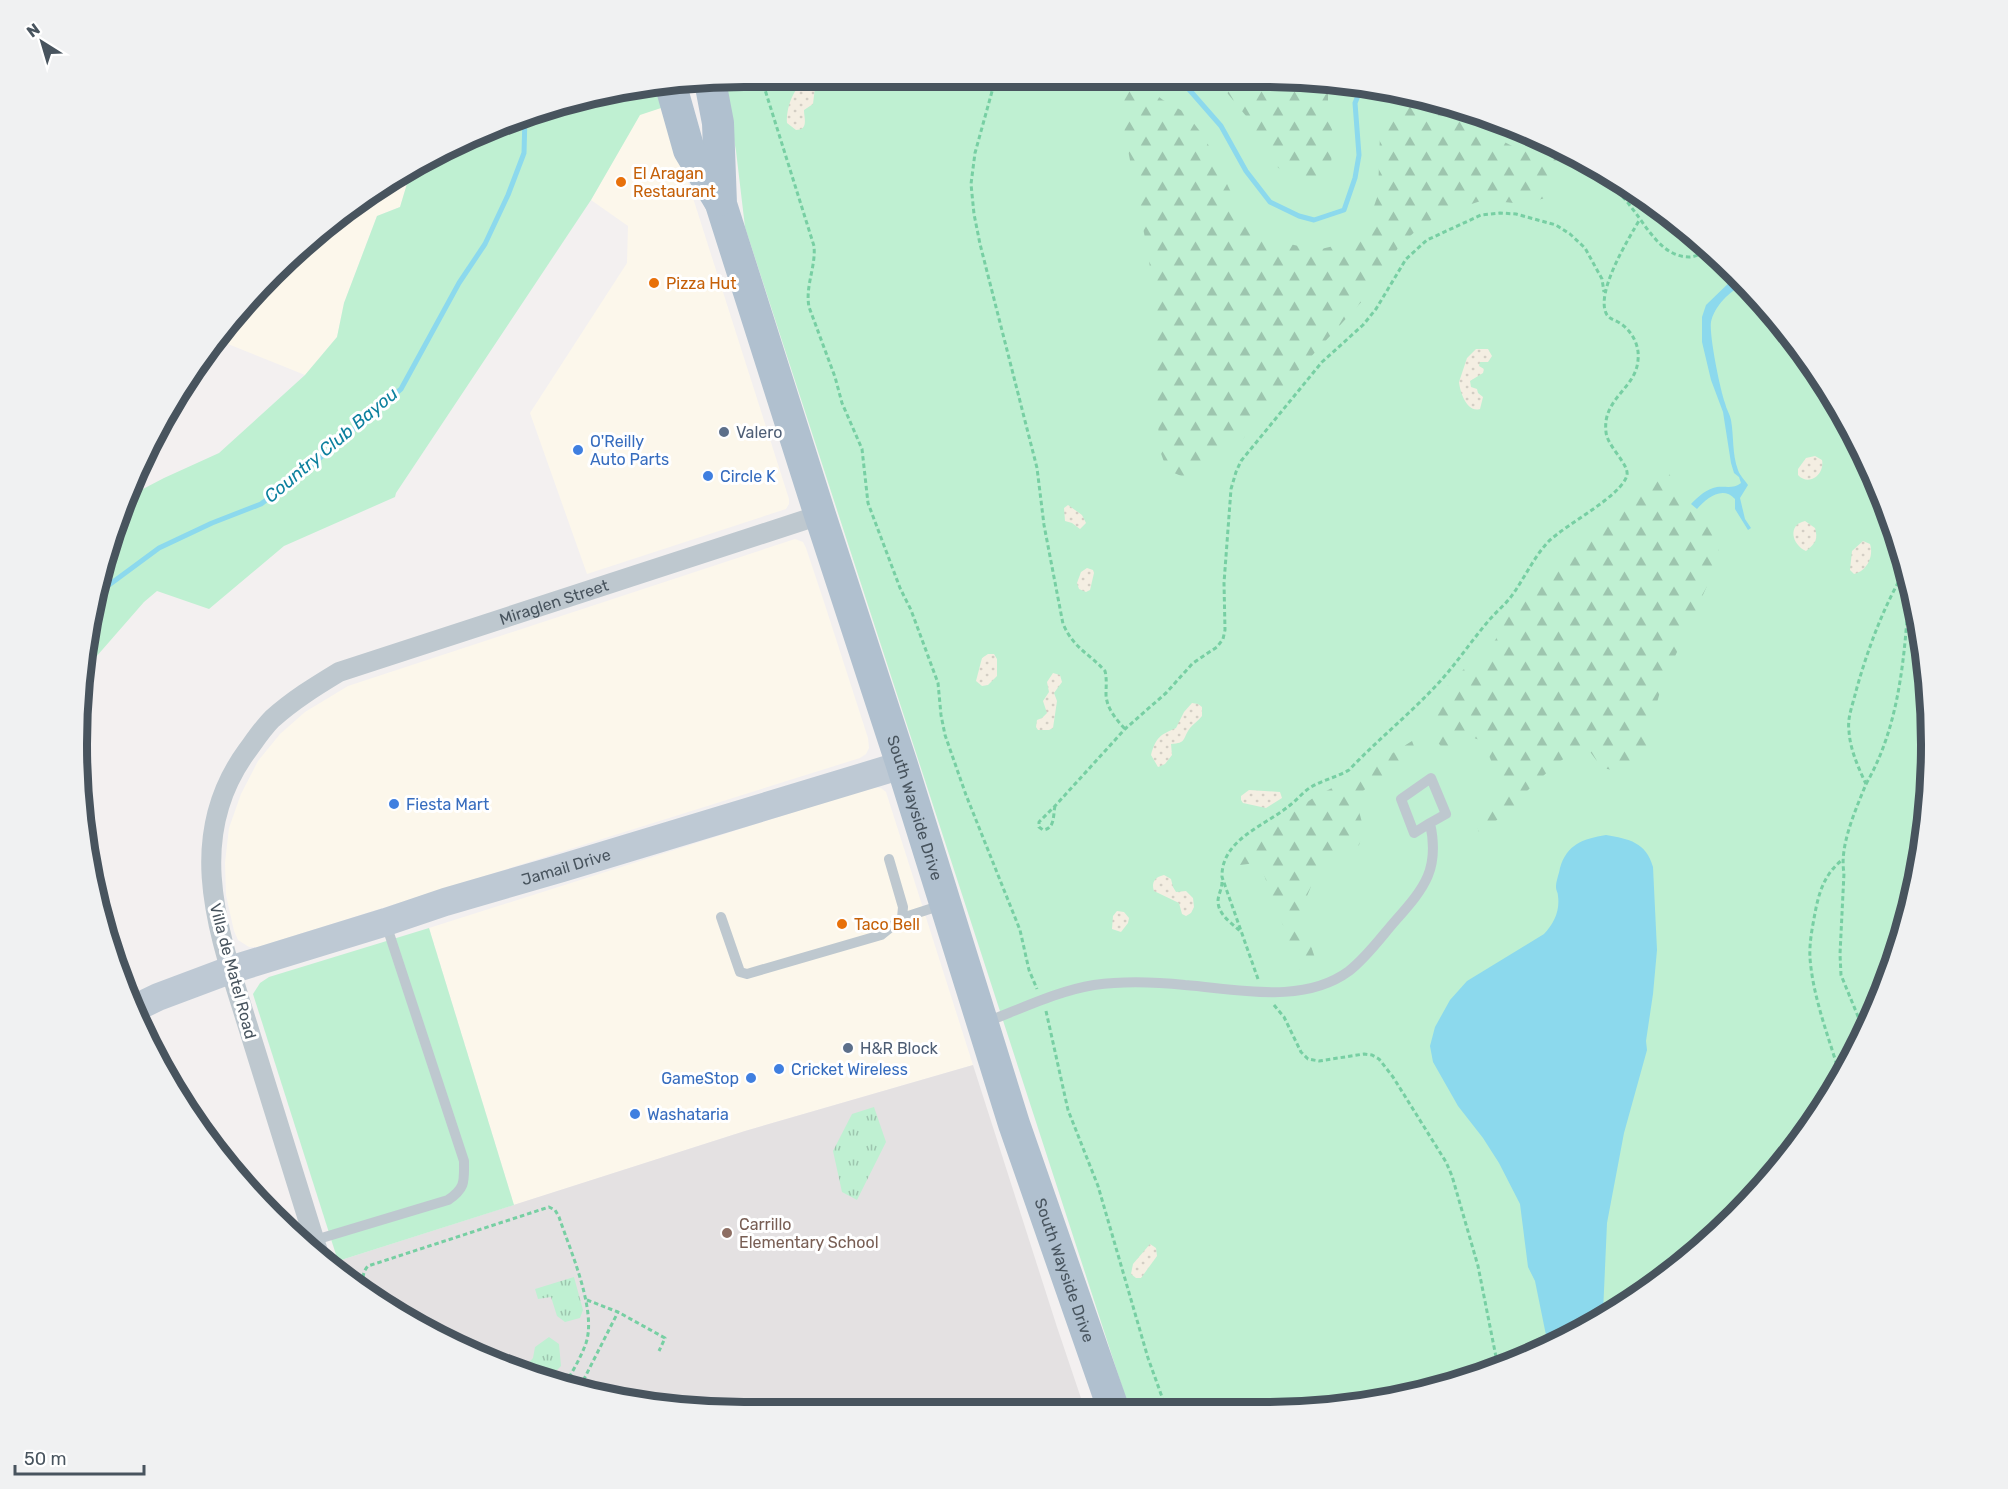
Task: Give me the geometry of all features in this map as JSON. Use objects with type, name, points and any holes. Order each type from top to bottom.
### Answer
[{"type":"main road","name":"South Wayside Drive","points":[[711,88],[718,123],[721,204]]},
{"type":"main road","name":"South Wayside Drive","points":[[672,91],[688,150],[721,204],[902,765],[1014,1124],[1111,1402]]},
{"type":"street","name":"Miraglen Street","points":[[294,700],[339,672],[820,515]]},
{"type":"street","name":"Villa de Matel Road","points":[[294,700],[271,721],[235,767],[220,803],[211,842],[210,877],[215,916],[230,970],[315,1242]]},
{"type":"street","name":"Jamail Drive","points":[[141,1005],[230,970],[444,902],[902,765]]},
{"type":"lane","points":[[1431,778],[1446,814],[1430,823],[1414,833],[1401,799],[1431,778]]},
{"type":"lane","points":[[982,1023],[1065,992],[1094,985],[1158,983],[1266,993],[1310,987],[1329,981],[1347,972],[1361,961],[1425,884],[1433,863],[1434,844],[1430,823]]},
{"type":"lane","points":[[889,859],[903,907],[902,918]]},
{"type":"lane","points":[[721,916],[736,964],[740,972],[747,974],[881,935],[902,918],[945,904]]},
{"type":"lane","points":[[321,1247],[448,1200],[460,1192],[464,1181],[464,1161],[386,922]]},
{"type":"path","points":[[764,87],[814,246],[815,259],[807,296],[809,307],[835,377],[842,403],[862,449],[868,503],[938,683],[940,715],[966,795],[1020,930],[1029,970],[1048,1021],[1068,1110],[1098,1186],[1148,1358],[1164,1402]]},
{"type":"path","points":[[993,87],[975,153],[971,184],[980,244],[1037,468],[1044,525],[1063,624],[1068,636],[1076,646],[1105,671],[1109,707],[1125,729]]},
{"type":"path","points":[[1617,191],[1666,249],[1689,257],[1700,253]]},
{"type":"path","points":[[1055,806],[1051,826],[1043,830],[1039,827],[1039,822],[1125,729],[1166,693],[1193,663],[1217,647],[1223,639],[1231,489],[1241,461],[1322,362],[1363,325],[1415,249],[1427,240],[1481,215],[1516,214],[1556,225],[1570,234],[1585,248],[1595,263],[1605,294]]},
{"type":"path","points":[[1866,784],[1850,741],[1848,729],[1851,711],[1870,648],[1900,580]]},
{"type":"path","points":[[1860,1021],[1841,975],[1844,873],[1842,860],[1851,824],[1882,750],[1896,704],[1903,662],[1907,612]]},
{"type":"path","points":[[1838,1064],[1827,1034],[1810,958],[1813,924],[1822,887],[1828,874],[1842,860]]},
{"type":"path","points":[[1222,877],[1218,898],[1220,910],[1228,921],[1242,933]]},
{"type":"path","points":[[363,1279],[363,1272],[368,1266],[549,1207],[555,1210],[559,1218],[587,1300],[589,1322],[587,1341],[568,1378]]},
{"type":"path","points":[[587,1300],[618,1312],[665,1338],[659,1351]]},
{"type":"path","points":[[583,1382],[618,1312]]},
{"type":"shaded area","points":[[664,107],[789,504],[786,509],[587,574],[530,413],[627,263],[628,226],[591,200],[640,114]]},
{"type":"shaded area","points":[[408,180],[400,207],[377,216],[344,303],[337,337],[305,375],[224,343],[250,311],[311,250],[344,223]]},
{"type":"shaded area","points":[[795,539],[803,542],[806,548],[824,602],[868,738],[869,748],[866,754],[860,758],[258,947],[249,947],[238,940],[226,895],[225,863],[229,828],[241,794],[258,761],[280,734],[305,712],[348,686]]},
{"type":"shaded area","points":[[873,787],[881,788],[886,792],[973,1065],[745,1131],[514,1205],[429,928]]},
{"type":"shaded area","name":"Carrillo Elementary School","points":[[973,1065],[1082,1402],[701,1401],[616,1389],[574,1380],[493,1352],[416,1314],[338,1261],[745,1131]]},
{"type":"green space","points":[[725,87],[1264,87],[1307,88],[1349,93],[1434,109],[1475,122],[1515,137],[1592,175],[1664,223],[1697,250],[1758,311],[1810,379],[1833,416],[1871,493],[1886,533],[1899,574],[1915,659],[1920,701],[1920,788],[1908,873],[1899,915],[1871,996],[1853,1035],[1833,1073],[1785,1145],[1758,1178],[1697,1239],[1629,1291],[1592,1314],[1515,1352],[1434,1380],[1392,1389],[1307,1401],[1127,1402],[745,227],[736,151]]},
{"type":"green space","points":[[1116,87],[1146,87],[1186,113],[1205,138],[1239,209],[1257,230],[1285,243],[1317,250],[1346,243],[1366,228],[1378,195],[1380,133],[1385,114],[1400,105],[1407,103],[1434,109],[1475,122],[1481,124],[1489,134],[1514,147],[1534,146],[1557,157],[1555,179],[1545,198],[1524,204],[1484,200],[1440,214],[1418,229],[1400,245],[1365,298],[1273,398],[1243,439],[1205,470],[1186,478],[1167,470],[1159,448],[1154,312],[1149,259]]},
{"type":"green space","points":[[1222,87],[1307,88],[1328,90],[1328,110],[1334,140],[1330,170],[1312,187],[1292,179],[1270,161],[1246,116]]},
{"type":"green space","points":[[660,93],[664,107],[640,115],[591,200],[395,497],[284,546],[209,609],[157,591],[144,602],[93,661],[109,574],[137,494],[164,478],[219,453],[305,375],[337,337],[344,303],[377,216],[400,207],[408,180],[493,137],[574,109]]},
{"type":"green space","points":[[1658,471],[1669,474],[1694,511],[1711,529],[1719,547],[1717,564],[1662,685],[1654,713],[1648,753],[1638,768],[1623,772],[1602,768],[1591,753],[1572,753],[1527,791],[1512,810],[1479,832],[1474,818],[1499,802],[1504,792],[1483,741],[1474,738],[1445,752],[1437,741],[1425,713],[1429,705],[1465,668],[1484,655],[1496,639],[1500,626],[1544,577],[1598,531],[1621,509],[1640,485]]},
{"type":"green space","points":[[1412,741],[1417,754],[1364,790],[1356,800],[1364,830],[1359,845],[1323,866],[1312,884],[1305,901],[1302,919],[1320,973],[1303,978],[1261,867],[1256,863],[1240,865],[1236,859],[1240,850],[1313,798],[1364,771]]},
{"type":"green space","points":[[429,928],[514,1205],[338,1261],[253,994],[260,983],[269,977]]},
{"type":"green space","points":[[874,1107],[886,1142],[857,1200],[842,1192],[833,1151],[852,1114]]},
{"type":"green space","points":[[574,1277],[583,1310],[580,1318],[565,1322],[557,1316],[551,1297],[538,1299],[535,1289]]},
{"type":"green space","points":[[549,1337],[559,1344],[561,1366],[553,1373],[527,1365],[533,1358],[535,1347]]},
{"type":"sand","points":[[815,87],[813,104],[804,110],[804,126],[796,130],[787,123],[791,99],[798,88]]},
{"type":"sand","points":[[1476,349],[1488,349],[1492,356],[1488,362],[1480,362],[1479,366],[1484,369],[1483,373],[1470,381],[1471,387],[1477,389],[1483,397],[1480,409],[1471,408],[1468,405],[1459,382],[1467,358]]},
{"type":"sand","points":[[1815,456],[1822,460],[1819,474],[1807,480],[1802,478],[1798,475],[1798,469],[1806,458]]},
{"type":"sand","points":[[1068,505],[1082,515],[1086,523],[1080,529],[1065,521],[1064,508]]},
{"type":"sand","points":[[1805,521],[1815,528],[1816,535],[1814,543],[1806,551],[1797,544],[1794,535],[1799,523]]},
{"type":"sand","points":[[1863,541],[1870,544],[1870,558],[1863,570],[1854,574],[1850,570],[1852,551]]},
{"type":"sand","points":[[1087,568],[1093,570],[1094,573],[1090,590],[1086,592],[1079,589],[1077,583],[1081,572]]},
{"type":"sand","points":[[988,654],[994,654],[997,659],[997,676],[988,685],[982,686],[976,681],[982,658]]},
{"type":"sand","points":[[1053,673],[1060,675],[1062,682],[1054,693],[1057,701],[1053,728],[1038,730],[1037,720],[1047,713],[1043,701],[1049,692],[1047,682]]},
{"type":"sand","points":[[1192,703],[1202,707],[1202,716],[1190,728],[1184,740],[1171,744],[1172,755],[1165,764],[1158,767],[1151,755],[1157,740],[1176,728],[1184,712]]},
{"type":"sand","points":[[1249,790],[1280,792],[1282,798],[1266,808],[1243,803],[1241,796]]},
{"type":"sand","points":[[1164,875],[1171,879],[1176,892],[1186,891],[1193,898],[1194,907],[1191,913],[1186,916],[1182,914],[1179,903],[1154,891],[1154,880]]},
{"type":"sand","points":[[1117,911],[1124,912],[1129,918],[1121,932],[1112,929],[1113,916]]},
{"type":"sand","points":[[1150,1244],[1156,1248],[1157,1256],[1141,1278],[1136,1278],[1131,1274],[1133,1264]]},
{"type":"water","points":[[1730,282],[1737,289],[1719,305],[1711,322],[1711,329],[1718,375],[1731,420],[1736,464],[1748,485],[1740,498],[1745,519],[1751,528],[1748,530],[1735,509],[1735,499],[1730,495],[1720,493],[1714,495],[1697,509],[1691,504],[1709,489],[1733,487],[1741,483],[1731,463],[1723,412],[1711,380],[1702,342],[1702,317],[1706,305]]},
{"type":"water","points":[[1606,835],[1622,838],[1636,843],[1646,852],[1653,867],[1657,950],[1646,1041],[1647,1050],[1624,1133],[1607,1223],[1603,1307],[1546,1337],[1535,1281],[1528,1267],[1520,1204],[1499,1163],[1458,1106],[1433,1062],[1430,1046],[1435,1027],[1450,1000],[1467,981],[1544,934],[1551,926],[1558,907],[1556,887],[1563,860],[1572,848],[1590,838]]},
{"type":"waterway","name":"Country Club Bayou","points":[[1187,87],[1221,126],[1246,171],[1270,202],[1299,216],[1314,220],[1344,210],[1355,178],[1359,155],[1355,103],[1359,95]]},
{"type":"waterway","name":"Country Club Bayou","points":[[106,587],[159,548],[212,523],[261,504],[314,463],[401,389],[459,283],[485,244],[508,195],[524,153],[525,125]]},
{"type":"place","name":"El Aragan Restaurant","points":[[621,182]]},
{"type":"place","name":"Pizza Hut","points":[[654,283]]},
{"type":"place","name":"Valero","points":[[724,432]]},
{"type":"place","name":"O'Reilly Auto Parts","points":[[578,450]]},
{"type":"place","name":"Circle K","points":[[708,476]]},
{"type":"place","name":"Fiesta Mart","points":[[394,804]]},
{"type":"place","name":"Taco Bell","points":[[842,924]]},
{"type":"place","name":"H&R Block","points":[[848,1048]]},
{"type":"place","name":"Cricket Wireless","points":[[779,1069]]},
{"type":"place","name":"GameStop","points":[[751,1078]]},
{"type":"place","name":"Washataria","points":[[635,1114]]},
{"type":"place","name":"Carrillo Elementary School","points":[[727,1233]]}]
